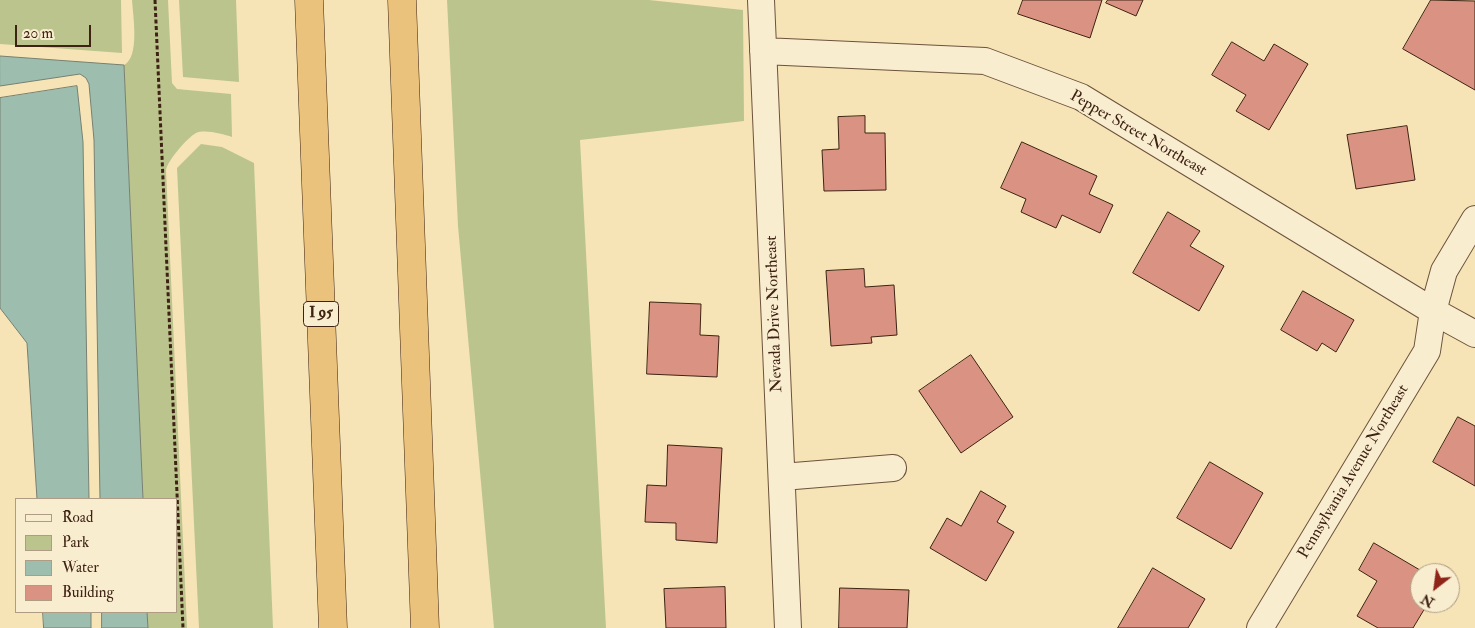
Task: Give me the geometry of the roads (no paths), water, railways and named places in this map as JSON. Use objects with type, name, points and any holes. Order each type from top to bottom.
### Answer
[{"type":"highway","name":"I 95","points":[[309,0],[333,628]]},
{"type":"highway","points":[[402,0],[426,628]]},
{"type":"street","name":"Nevada Drive Northeast","points":[[761,0],[788,628]]},
{"type":"street","name":"Pepper Street Northeast","points":[[763,51],[985,61],[1081,97],[1433,312],[1475,334]]},
{"type":"street","name":"Pennsylvania Avenue Northeast","points":[[1260,628],[1427,351],[1433,312],[1444,271],[1475,219]]},
{"type":"street","points":[[782,477],[893,468]]},
{"type":"water","points":[[0,56],[124,65],[143,498],[100,498],[94,140],[89,84],[86,78],[80,74],[0,86]]},
{"type":"water","points":[[77,86],[83,142],[89,498],[37,498],[27,343],[0,308],[0,98]]},
{"type":"water","points":[[43,613],[91,613],[91,628],[44,628]]},
{"type":"water","points":[[102,613],[147,613],[148,628],[102,628]]}]
